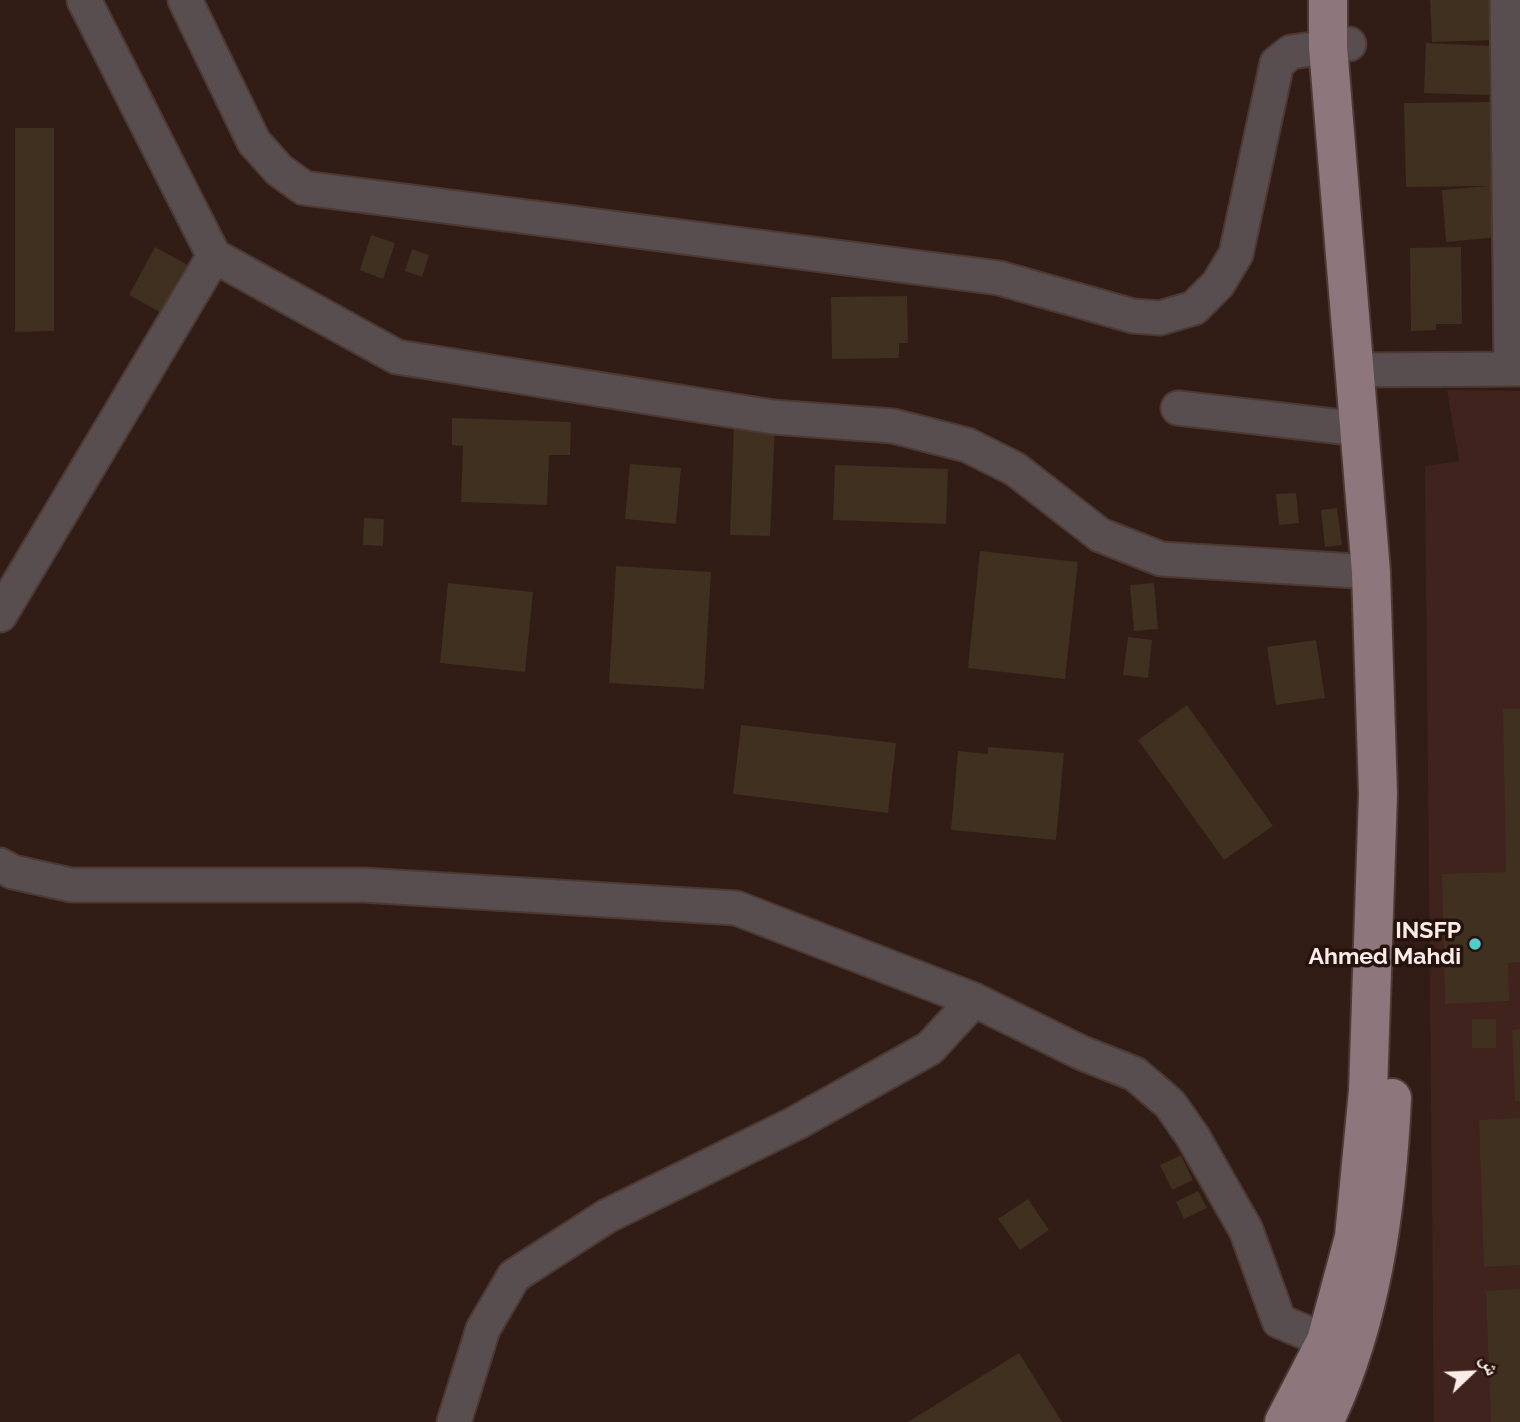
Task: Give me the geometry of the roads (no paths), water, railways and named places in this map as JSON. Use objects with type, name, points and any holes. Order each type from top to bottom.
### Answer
[{"type":"main road","points":[[1324,1422],[1344,1380],[1370,1284],[1389,1159],[1396,1007],[1399,691],[1392,544],[1365,369],[1339,46],[1328,0]]},
{"type":"main road","points":[[1339,46],[1349,0]]},
{"type":"main road","points":[[1284,1422],[1326,1341],[1354,1237],[1368,1091],[1378,794],[1371,572],[1359,429],[1365,369]]},
{"type":"street","points":[[84,0],[214,256],[397,357],[773,417],[893,426],[967,445],[1015,469],[1100,535],[1161,559],[1371,572]]},
{"type":"street","points":[[185,0],[254,142],[279,170],[304,188],[999,278],[1133,316],[1160,318],[1194,308],[1219,284],[1236,254],[1277,63],[1291,52],[1339,46]]},
{"type":"street","points":[[1365,369],[1515,369],[1507,0]]},
{"type":"street","points":[[0,615],[214,256]]},
{"type":"street","points":[[1178,408],[1359,429]]},
{"type":"street","points":[[0,865],[13,872],[71,885],[363,885],[736,908],[974,1000],[1082,1053],[1135,1074],[1170,1104],[1193,1137],[1246,1230],[1279,1321],[1326,1341]]},
{"type":"street","points":[[454,1422],[483,1329],[514,1276],[607,1216],[796,1123],[930,1048],[974,1000]]},
{"type":"place","name":"INSFP Ahmed Mahdi","points":[[1475,944]]}]
